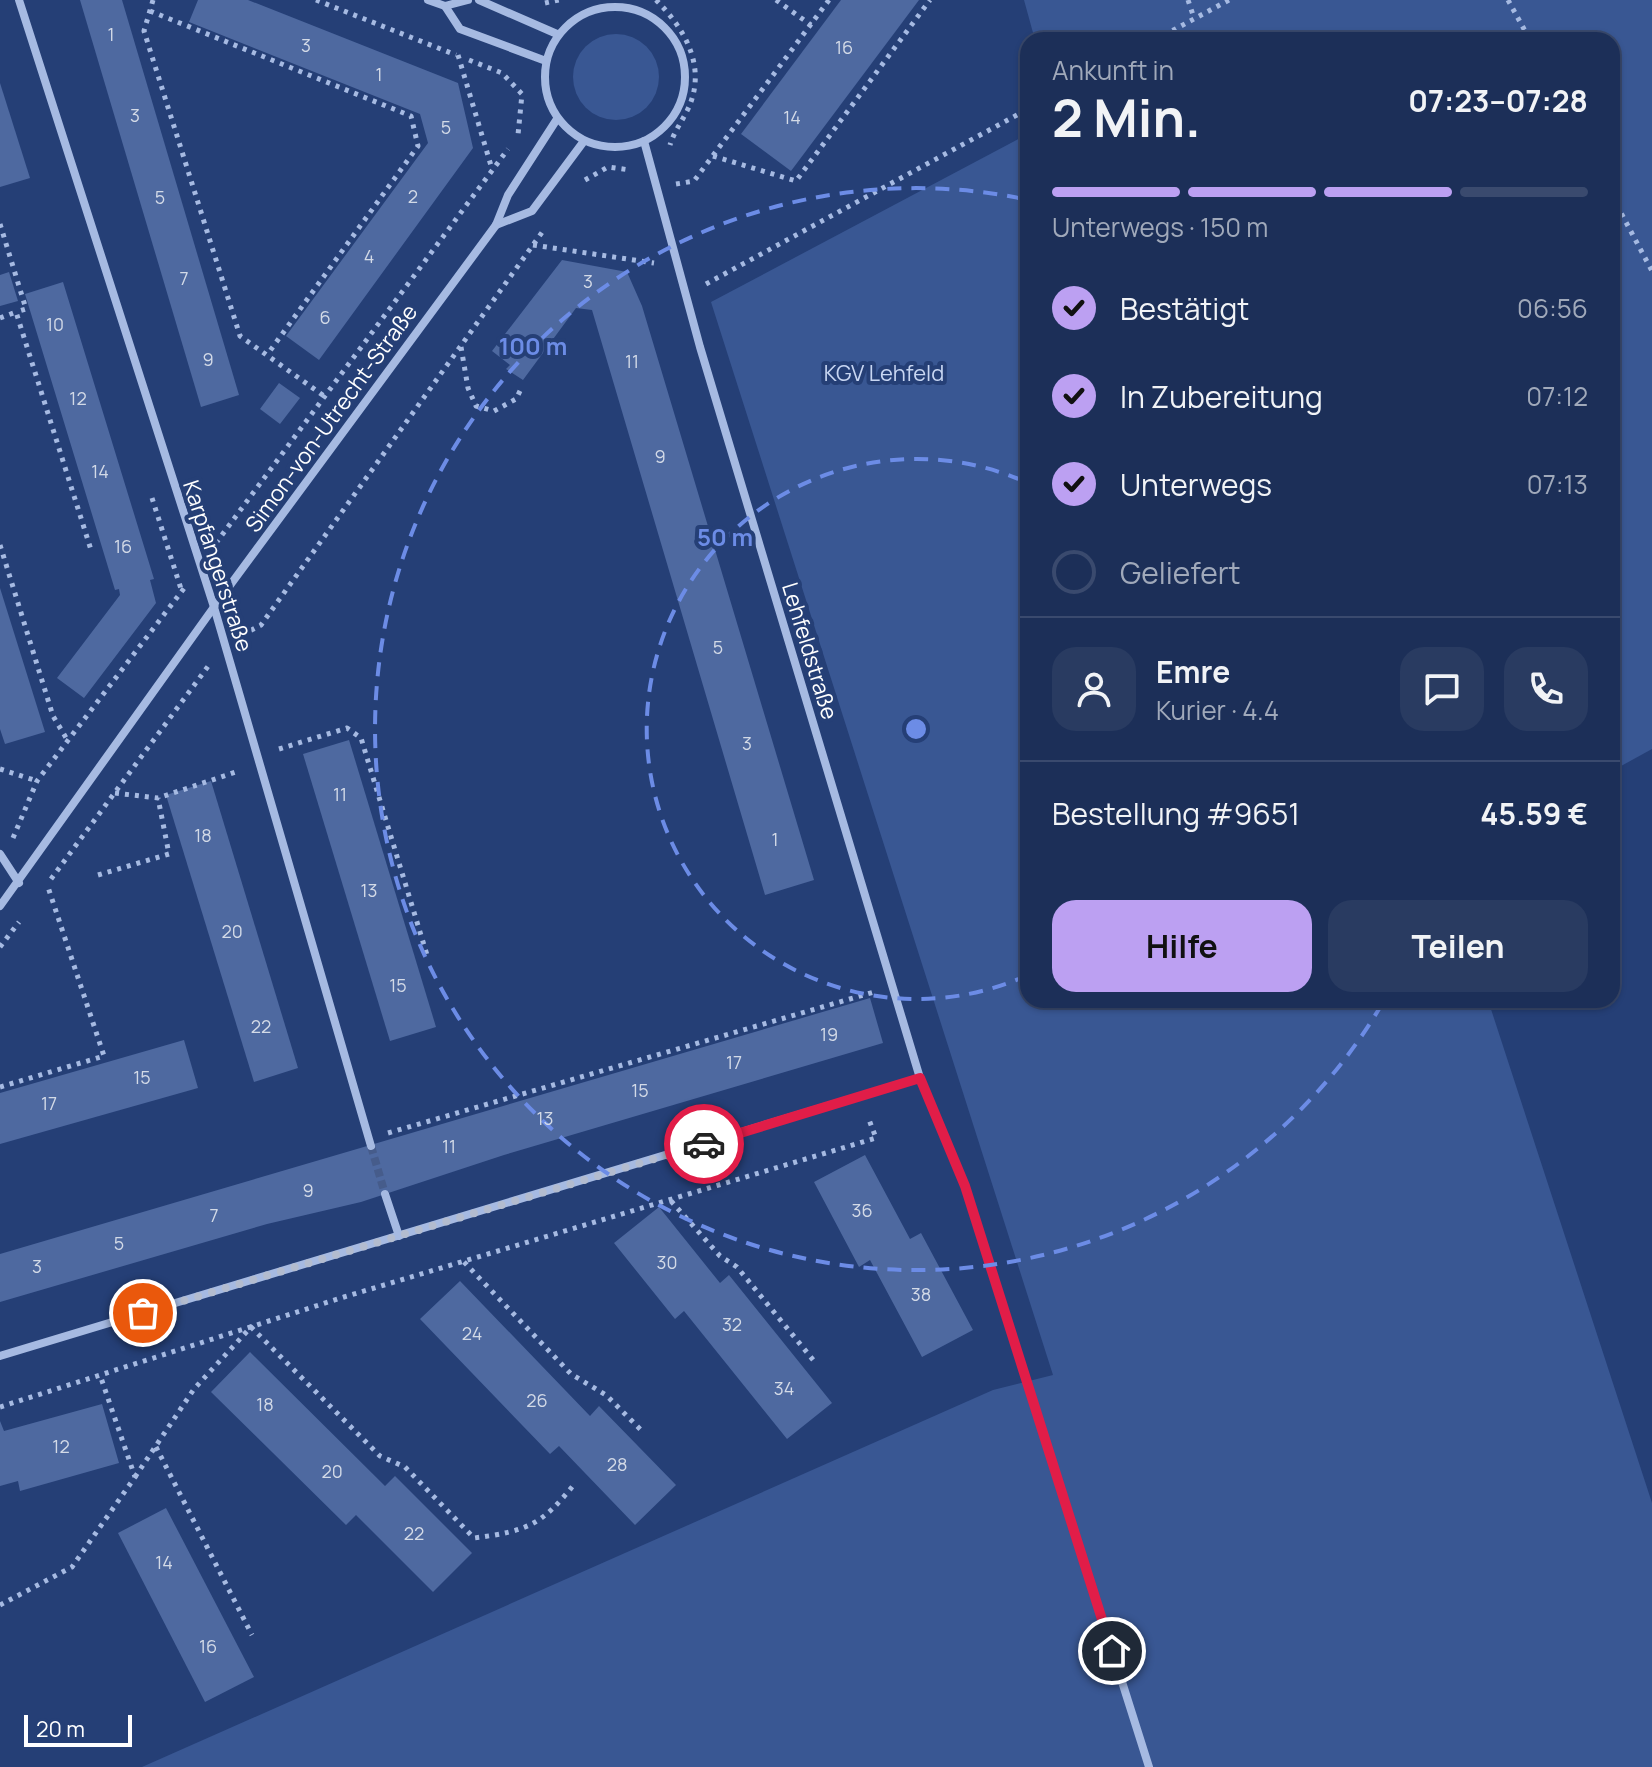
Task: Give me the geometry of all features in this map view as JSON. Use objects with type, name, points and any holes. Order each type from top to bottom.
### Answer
[{"type":"street","name":"Karpfangerstraße","points":[[19,0],[214,607],[370,1142]]},
{"type":"street","points":[[428,0],[445,6],[468,0]]},
{"type":"street","points":[[479,0],[557,34]]},
{"type":"street","points":[[604,4],[636,4],[671,33],[682,55],[686,81],[679,106],[665,127],[644,141],[625,147],[604,147],[584,141],[557,119],[544,77],[546,61],[557,34],[582,14],[604,4]]},
{"type":"street","points":[[445,6],[460,29],[546,61]]},
{"type":"street","name":"Simon-von-Utrecht-Straße","points":[[0,906],[214,607],[496,225],[508,195],[557,119]]},
{"type":"street","points":[[496,225],[532,211],[584,141]]},
{"type":"street","name":"Lehfeldstraße","points":[[644,141],[700,347],[920,1078],[965,1186],[1149,1767]]},
{"type":"street","points":[[2,857],[19,883]]},
{"type":"street","points":[[0,1356],[920,1078]]},
{"type":"street","points":[[385,1194],[399,1236]]},
{"type":"path","points":[[153,0],[144,31],[240,336],[324,396]]},
{"type":"path","points":[[2,857],[37,781],[519,133],[522,94],[502,73],[316,0]]},
{"type":"path","points":[[656,0],[682,28],[695,66],[694,92],[669,154]]},
{"type":"path","points":[[776,0],[811,25]]},
{"type":"path","points":[[672,185],[694,181],[829,0]]},
{"type":"path","points":[[713,156],[796,181],[930,0]]},
{"type":"path","points":[[1188,0],[1194,18]]},
{"type":"path","points":[[1169,32],[1229,0]]},
{"type":"path","points":[[1508,0],[1526,32]]},
{"type":"path","points":[[150,11],[411,116],[418,146],[267,355]]},
{"type":"path","points":[[458,55],[492,169]]},
{"type":"path","points":[[687,294],[1020,113]]},
{"type":"path","points":[[580,184],[608,167],[622,166],[634,174]]},
{"type":"path","points":[[670,174],[677,200]]},
{"type":"path","points":[[1620,211],[1652,271]]},
{"type":"path","points":[[38,896],[225,644],[261,625],[551,219]]},
{"type":"path","points":[[0,224],[26,309],[0,318]]},
{"type":"path","points":[[533,245],[661,264],[657,251]]},
{"type":"path","points":[[698,271],[702,286]]},
{"type":"path","points":[[16,312],[92,553]]},
{"type":"path","points":[[460,346],[468,388],[476,406],[494,411],[516,399],[521,389]]},
{"type":"path","points":[[0,545],[53,716],[68,741]]},
{"type":"path","points":[[115,793],[158,798],[238,771],[257,756],[347,728],[361,738],[427,955]]},
{"type":"path","points":[[0,769],[37,781]]},
{"type":"path","points":[[98,875],[169,854],[158,798]]},
{"type":"path","points":[[0,1087],[104,1056],[47,884]]},
{"type":"path","points":[[0,947],[20,920]]},
{"type":"path","points":[[871,977],[879,1005]]},
{"type":"path","points":[[370,1142],[875,992]]},
{"type":"path","points":[[0,1407],[251,1327],[876,1138],[867,1115],[881,1109]]},
{"type":"path","points":[[671,1201],[720,1256],[737,1267],[814,1361]]},
{"type":"path","points":[[464,1262],[571,1374],[606,1395],[644,1433]]},
{"type":"path","points":[[0,1605],[72,1567],[194,1389],[251,1327]]},
{"type":"path","points":[[251,1327],[380,1456],[405,1467],[474,1538],[506,1534],[549,1516],[576,1482]]},
{"type":"path","points":[[100,1375],[135,1477]]},
{"type":"path","points":[[156,1447],[252,1635]]},
{"type":"green space","points":[[1024,0],[1652,0],[1652,749],[1620,767],[1620,32],[1033,32]]},
{"type":"green space","points":[[616,34],[640,41],[652,53],[659,77],[652,101],[640,113],[616,120],[592,113],[580,101],[573,77],[580,53],[592,41]]},
{"type":"green space","name":"KGV Lehfeld","points":[[1020,138],[1020,1008],[1491,1008],[1652,1503],[1652,1767],[142,1767],[993,1390],[1053,1375],[711,302]]},
{"type":"building","points":[[80,0],[122,0],[239,395],[201,407]]},
{"type":"building","points":[[198,0],[248,0],[458,83],[473,148],[319,360],[286,336],[428,143],[420,114],[189,22]]},
{"type":"building","points":[[841,0],[919,0],[791,171],[741,134]]},
{"type":"building","points":[[0,83],[30,178],[0,187]]},
{"type":"building","points":[[562,260],[627,272],[642,306],[814,880],[765,895],[592,310],[576,308],[523,380],[506,369],[510,365],[492,351]]},
{"type":"building","points":[[9,272],[18,301],[0,306],[0,275]]},
{"type":"building","points":[[63,282],[154,579],[150,580],[156,603],[84,698],[57,678],[120,595],[119,589],[115,590],[25,294]]},
{"type":"building","points":[[279,383],[300,398],[280,424],[260,409]]},
{"type":"building","points":[[0,588],[45,732],[5,744],[0,729]]},
{"type":"building","points":[[349,740],[436,1027],[390,1041],[303,754]]},
{"type":"building","points":[[211,781],[298,1068],[254,1082],[166,795]]},
{"type":"building","points":[[870,998],[883,1043],[504,1155],[361,1202],[267,1224],[0,1302],[0,1254]]},
{"type":"building","points":[[184,1040],[198,1088],[0,1144],[0,1093]]},
{"type":"building","points":[[865,1155],[910,1239],[921,1233],[973,1330],[922,1357],[870,1260],[859,1267],[814,1182]]},
{"type":"building","points":[[659,1207],[720,1283],[729,1275],[832,1403],[787,1439],[684,1311],[675,1319],[614,1243]]},
{"type":"building","points":[[460,1281],[590,1416],[599,1406],[676,1485],[635,1525],[559,1446],[550,1454],[420,1319]]},
{"type":"building","points":[[250,1352],[385,1486],[395,1476],[472,1553],[433,1592],[356,1515],[346,1525],[211,1392]]},
{"type":"building","points":[[102,1404],[119,1463],[20,1491],[18,1481],[0,1486],[0,1421],[4,1431]]},
{"type":"building","points":[[166,1508],[254,1677],[205,1702],[118,1533]]},
{"type":"tunnel","points":[[371,1146],[385,1194]]},
{"type":"way so far","points":[[143,1313],[704,1144]]},
{"type":"route","points":[[704,1144],[920,1078],[965,1186],[1112,1651]]}]
